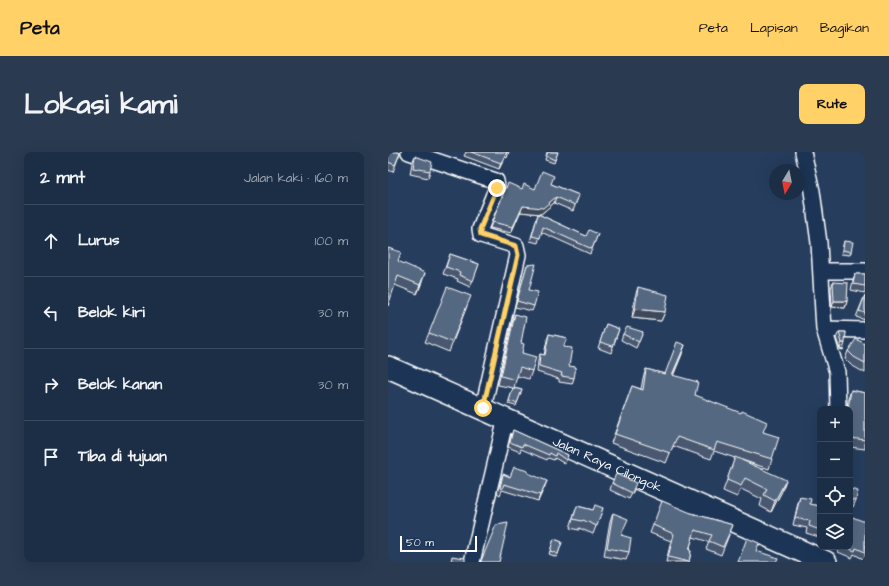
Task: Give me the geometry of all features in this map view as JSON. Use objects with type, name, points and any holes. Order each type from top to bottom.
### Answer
[{"type":"highway","name":"Jalan Raya Cilongok","points":[[388,367],[821,558]]},
{"type":"street","points":[[409,152],[496,181],[497,188],[480,229],[481,235],[516,246],[518,255],[483,408]]},
{"type":"street","points":[[803,152],[812,191],[820,243],[824,329],[837,372],[838,406]]},
{"type":"street","points":[[821,270],[865,271]]},
{"type":"street","points":[[824,329],[865,330]]},
{"type":"street","points":[[472,562],[506,418]]},
{"type":"building","points":[[388,152],[400,153],[395,165],[388,162]]},
{"type":"building","points":[[471,152],[507,152],[501,163]]},
{"type":"building","points":[[548,152],[558,152],[555,160],[546,156]]},
{"type":"building","points":[[415,156],[432,162],[430,171],[413,168]]},
{"type":"building","points":[[542,171],[554,176],[551,184],[579,195],[575,205],[556,197],[543,208],[523,206],[513,227],[492,222],[508,183],[522,189],[524,184],[535,189]]},
{"type":"building","points":[[538,214],[586,236],[589,230],[598,234],[592,249],[543,227],[540,238],[532,236]]},
{"type":"building","points":[[844,241],[853,242],[851,252],[843,250]]},
{"type":"building","points":[[388,248],[401,252],[398,261],[425,273],[420,285],[398,276],[388,306]]},
{"type":"building","points":[[450,254],[479,264],[473,281],[459,275],[460,272],[446,267]]},
{"type":"building","points":[[536,264],[529,290],[538,292],[534,306],[517,301],[527,265]]},
{"type":"building","points":[[855,274],[865,274],[865,286],[853,284]]},
{"type":"building","points":[[833,282],[848,283],[847,301],[834,301]]},
{"type":"building","points":[[447,287],[471,296],[452,342],[429,333]]},
{"type":"building","points":[[638,287],[668,295],[665,312],[635,309]]},
{"type":"building","points":[[865,295],[865,313],[859,311]]},
{"type":"building","points":[[515,314],[526,317],[521,343],[524,344],[522,353],[536,357],[532,371],[520,367],[516,380],[501,376]]},
{"type":"building","points":[[606,324],[619,329],[613,346],[600,342]]},
{"type":"building","points":[[627,327],[643,332],[639,342],[623,334]]},
{"type":"building","points":[[839,332],[846,332],[845,343],[842,343]]},
{"type":"building","points":[[549,334],[567,338],[563,347],[572,348],[569,366],[576,367],[574,378],[561,376],[562,373],[539,366],[540,354],[545,355]]},
{"type":"building","points":[[856,339],[865,344],[865,363],[854,357],[848,351]]},
{"type":"building","points":[[677,342],[685,345],[672,375],[698,382],[695,395],[741,413],[742,411],[767,422],[763,432],[779,437],[772,459],[717,442],[714,450],[677,437],[670,453],[615,434],[632,386],[643,390],[646,369],[665,374]]},
{"type":"building","points":[[513,388],[522,390],[517,403],[509,401]]},
{"type":"building","points":[[851,390],[865,393],[865,440],[853,438],[853,406],[848,406]]},
{"type":"building","points":[[513,430],[568,455],[566,460],[556,453],[555,456],[550,453],[549,455],[523,444],[522,447],[510,442]]},
{"type":"building","points":[[735,457],[786,480],[775,501],[764,495],[767,489],[745,478],[741,486],[727,480]]},
{"type":"building","points":[[514,467],[528,471],[528,473],[547,481],[540,495],[504,484],[502,489],[500,488],[503,474],[510,477]]},
{"type":"building","points":[[616,474],[636,483],[632,493],[612,483]]},
{"type":"building","points":[[853,490],[858,491],[856,500],[853,499]]},
{"type":"building","points":[[800,497],[811,499],[810,504],[817,505],[817,529],[809,526],[810,521],[795,518]]},
{"type":"building","points":[[662,501],[691,513],[733,525],[723,547],[709,541],[712,535],[695,530],[689,550],[691,551],[689,562],[668,557],[674,534],[653,525]]},
{"type":"building","points":[[595,505],[603,508],[597,526],[583,520],[573,519],[577,506],[593,510]]},
{"type":"building","points":[[613,513],[628,519],[621,535],[631,538],[629,552],[607,548]]},
{"type":"building","points":[[853,517],[865,522],[865,552],[856,548],[855,551],[852,550]]},
{"type":"building","points":[[508,523],[499,562],[481,562],[496,525]]},
{"type":"building","points":[[747,538],[759,543],[756,551],[778,558],[776,562],[738,562]]},
{"type":"building","points":[[554,539],[562,542],[558,554],[550,551]]},
{"type":"building","points":[[452,556],[465,558],[465,562],[451,562]]},
{"type":"route","points":[[483,408],[518,255],[516,246],[481,235],[480,229],[497,188]]}]
